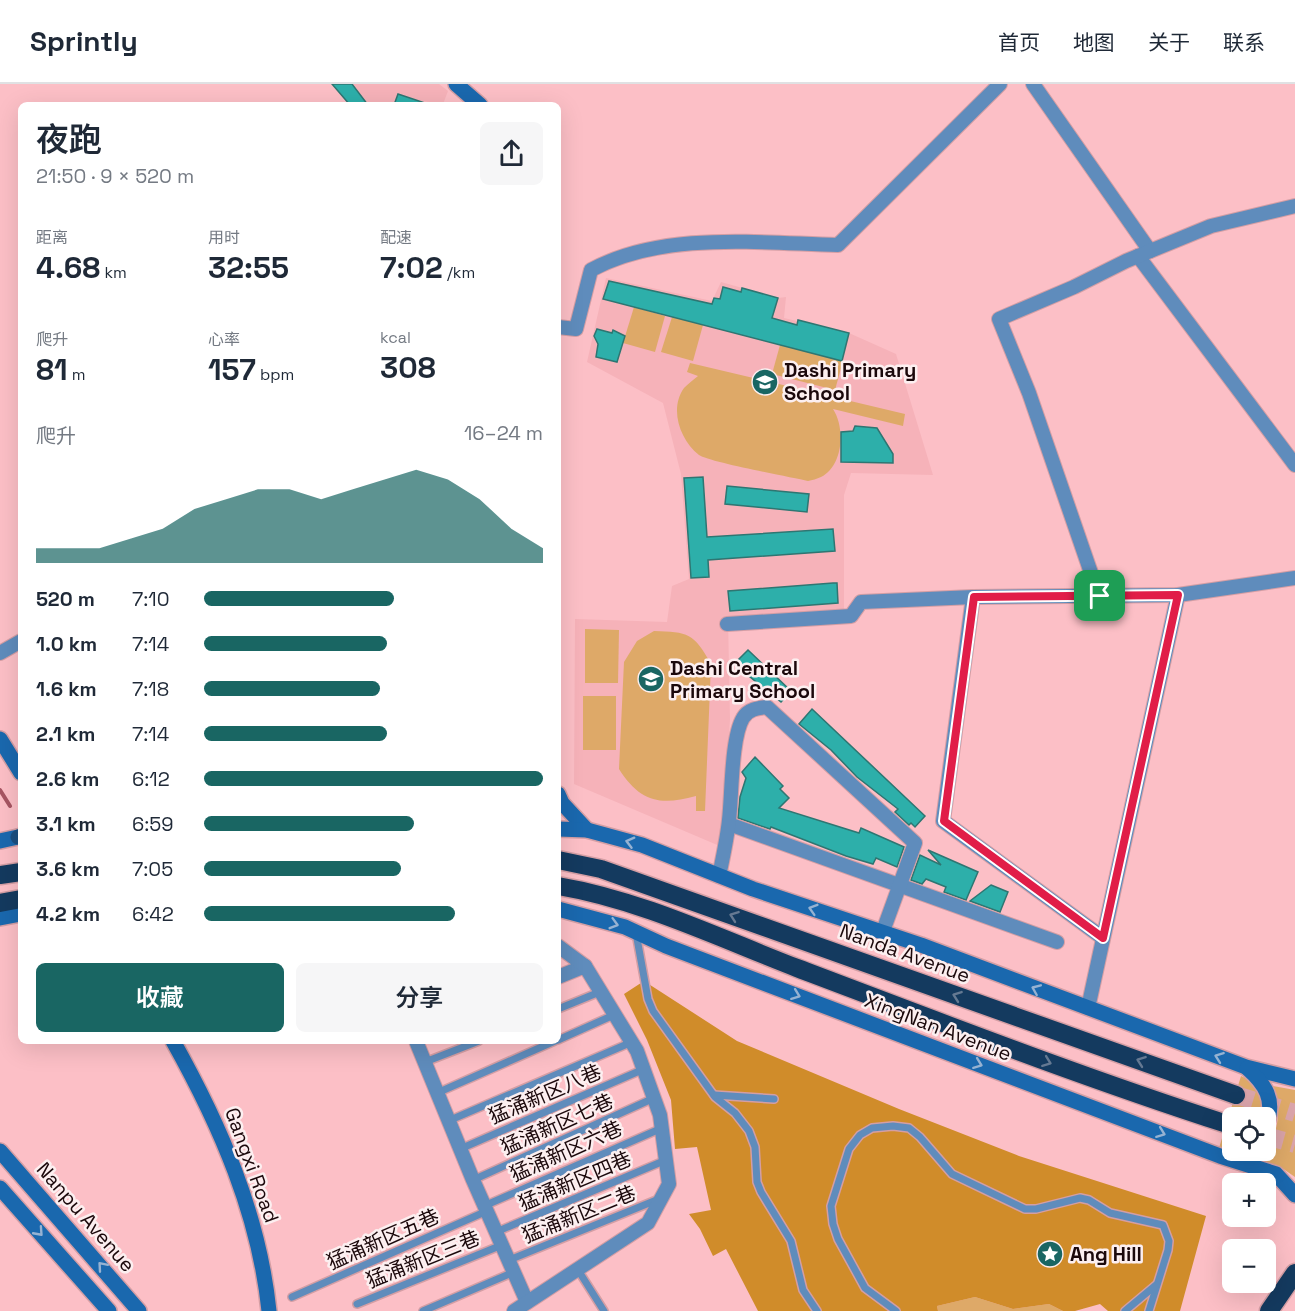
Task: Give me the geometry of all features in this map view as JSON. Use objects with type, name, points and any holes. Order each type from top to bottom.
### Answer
[{"type":"highway","name":"Nanda Avenue","points":[[561,861],[602,869],[1236,1095]]},
{"type":"highway","points":[[0,875],[18,872]]},
{"type":"highway","points":[[561,887],[596,893],[673,920],[1107,1085],[1222,1122]]},
{"type":"highway","points":[[0,903],[18,900]]},
{"type":"highway","points":[[1269,1311],[1294,1272]]},
{"type":"main road","points":[[456,84],[477,102]]},
{"type":"main road","points":[[0,739],[18,769]]},
{"type":"main road","points":[[561,801],[587,831]]},
{"type":"main road","points":[[561,829],[587,831],[642,845],[769,895],[883,931],[1246,1067],[1295,1079]]},
{"type":"main road","points":[[0,841],[18,837]]},
{"type":"main road","name":"XingNan Avenue","points":[[561,910],[636,933],[1220,1156],[1276,1174],[1295,1195]]},
{"type":"main road","points":[[0,918],[18,915]]},
{"type":"main road","name":"Gangxi Road","points":[[175,1044],[223,1137],[237,1177],[255,1235],[268,1311]]},
{"type":"main road","points":[[1246,1067],[1261,1080],[1270,1096],[1268,1107]]},
{"type":"main road","name":"Nanpu Avenue","points":[[0,1151],[139,1311]]},
{"type":"main road","points":[[0,1188],[109,1311]]},
{"type":"street","points":[[561,327],[576,329],[591,270],[612,259],[640,251],[720,242],[838,245],[1000,84]]},
{"type":"street","points":[[1033,84],[1144,254],[1295,465]]},
{"type":"street","points":[[1100,596],[1029,393],[999,319],[1211,226],[1295,206]]},
{"type":"street","points":[[728,624],[851,616],[861,602],[974,597],[1178,595],[1295,578]]},
{"type":"street","points":[[1088,1008],[1178,595]]},
{"type":"street","points":[[974,597],[944,821],[1103,938]]},
{"type":"street","points":[[0,653],[18,643]]},
{"type":"street","points":[[719,876],[729,824],[734,765],[743,717],[754,709],[767,707],[915,843],[883,931]]},
{"type":"street","points":[[729,824],[1057,942]]},
{"type":"street","points":[[514,1311],[648,1223],[669,1184],[662,1128],[644,1069],[632,1042],[585,966],[561,948]]},
{"type":"street","points":[[561,976],[585,966]]},
{"type":"street","points":[[417,1044],[473,1180],[527,1302]]},
{"type":"lane","points":[[636,933],[648,999],[653,1011],[714,1095],[735,1113],[749,1131],[754,1147],[757,1182],[791,1240],[803,1290],[817,1311]]},
{"type":"lane","points":[[561,1008],[602,991]]},
{"type":"lane","points":[[561,1038],[616,1014]]},
{"type":"lane","points":[[448,1121],[632,1042]]},
{"type":"lane","points":[[425,1062],[471,1044]]},
{"type":"lane","points":[[437,1093],[548,1044]]},
{"type":"lane","name":"猛涌新区八巷","points":[[460,1149],[644,1069]]},
{"type":"lane","points":[[714,1095],[774,1099]]},
{"type":"lane","name":"猛涌新区七巷","points":[[473,1180],[654,1098]]},
{"type":"lane","points":[[896,1311],[865,1288],[838,1239],[831,1206],[849,1149],[860,1135],[872,1128],[893,1126],[909,1128],[920,1137],[952,1174],[1025,1209],[1036,1209],[1080,1198],[1089,1200],[1110,1214],[1163,1225],[1169,1241],[1149,1311]]},
{"type":"lane","name":"猛涌新区六巷","points":[[485,1208],[662,1128]]},
{"type":"lane","name":"猛涌新区四巷","points":[[499,1239],[666,1160]]},
{"type":"lane","name":"猛涌新区二巷","points":[[423,1311],[512,1266],[662,1198]]},
{"type":"lane","name":"猛涌新区五巷","points":[[292,1298],[485,1208]]},
{"type":"lane","name":"猛涌新区三巷","points":[[357,1304],[499,1239]]},
{"type":"lane","points":[[578,1270],[604,1311]]},
{"type":"lane","points":[[1125,1311],[1158,1284]]},
{"type":"shaded area","points":[[338,84],[439,84],[448,91],[444,102],[416,100],[415,102],[348,102],[335,88]]},
{"type":"shaded area","points":[[606,278],[712,301],[721,282],[778,298],[786,297],[784,318],[849,333],[896,354],[933,475],[851,473],[844,495],[844,610],[728,618],[730,719],[722,847],[574,784],[575,619],[667,622],[672,586],[689,579],[681,474],[663,403],[587,362]]},
{"type":"shaded area","points":[[634,307],[665,316],[655,352],[623,343]]},
{"type":"shaded area","points":[[672,317],[703,325],[693,361],[661,352]]},
{"type":"shaded area","points":[[780,345],[843,361],[835,390],[772,374]]},
{"type":"shaded area","points":[[690,363],[905,414],[903,426],[833,409],[841,435],[838,455],[829,471],[821,477],[808,481],[706,458],[692,449],[682,433],[677,414],[677,405],[684,388],[698,376],[687,372]]},
{"type":"shaded area","points":[[585,629],[619,630],[618,683],[585,683]]},
{"type":"shaded area","points":[[654,631],[675,632],[689,636],[700,646],[711,664],[705,811],[696,811],[696,796],[661,801],[643,795],[635,789],[619,769],[624,662],[637,641]]},
{"type":"shaded area","points":[[583,696],[616,696],[616,750],[583,750]]},
{"type":"shaded area","points":[[644,981],[737,1041],[899,1109],[1019,1156],[1206,1216],[1180,1311],[1108,1311],[1100,1304],[1075,1311],[1063,1311],[1049,1304],[1013,1309],[975,1297],[937,1306],[938,1311],[758,1311],[726,1249],[713,1256],[700,1229],[689,1214],[711,1210],[697,1147],[675,1149],[671,1100],[647,1040],[624,994]]},
{"type":"shaded area","points":[[1241,1076],[1258,1087],[1262,1096],[1262,1107],[1232,1107]]},
{"type":"shaded area","points":[[1273,1086],[1295,1090],[1295,1177],[1282,1168],[1257,1161],[1276,1161],[1278,1109]]},
{"type":"shaded area","points":[[975,1297],[1013,1309],[1049,1304],[1063,1311],[938,1311],[937,1306]]},
{"type":"building","points":[[332,84],[352,84],[366,102],[347,102]]},
{"type":"building","points":[[398,94],[422,102],[395,102]]},
{"type":"building","points":[[609,281],[712,304],[714,298],[720,299],[723,287],[741,292],[742,288],[778,298],[772,318],[797,325],[798,320],[849,333],[842,361],[603,299]]},
{"type":"building","points":[[597,329],[612,333],[613,330],[625,336],[617,362],[596,357],[598,344],[594,336]]},
{"type":"building","points":[[855,426],[877,428],[893,454],[893,463],[841,462],[841,432],[853,431]]},
{"type":"building","points":[[703,477],[707,537],[833,529],[835,551],[708,560],[709,577],[691,578],[684,478]]},
{"type":"building","points":[[727,486],[809,494],[807,512],[725,504]]},
{"type":"building","points":[[837,583],[838,603],[730,611],[728,591]]},
{"type":"building","points":[[748,650],[791,691],[781,702],[734,664]]},
{"type":"building","points":[[812,709],[925,816],[915,827],[911,823],[909,825],[895,812],[898,809],[857,777],[831,750],[799,724]]},
{"type":"building","points":[[755,757],[783,786],[780,789],[789,798],[779,808],[859,833],[861,828],[904,847],[897,867],[876,858],[873,864],[846,856],[771,827],[770,829],[738,818],[740,797],[746,778],[742,772]]},
{"type":"building","points":[[928,850],[978,872],[966,900],[944,892],[946,887],[926,879],[922,884],[911,880],[920,855],[941,865]]},
{"type":"building","points":[[991,885],[1008,892],[1000,912],[970,901]]},
{"type":"waterway","points":[[0,790],[10,806]]},
{"type":"tunnel","points":[[1236,1095],[1295,1113]]},
{"type":"tunnel","points":[[1276,1139],[1295,1144]]},
{"type":"place","name":"Dashi Primary School","points":[[765,382]]},
{"type":"place","name":"Dashi Central Primary School","points":[[651,679]]},
{"type":"place","name":"Ang Hill","points":[[1050,1254]]},
{"type":"route","points":[[1178,595],[1103,938],[944,821],[974,597],[1100,596],[1178,595]]}]
